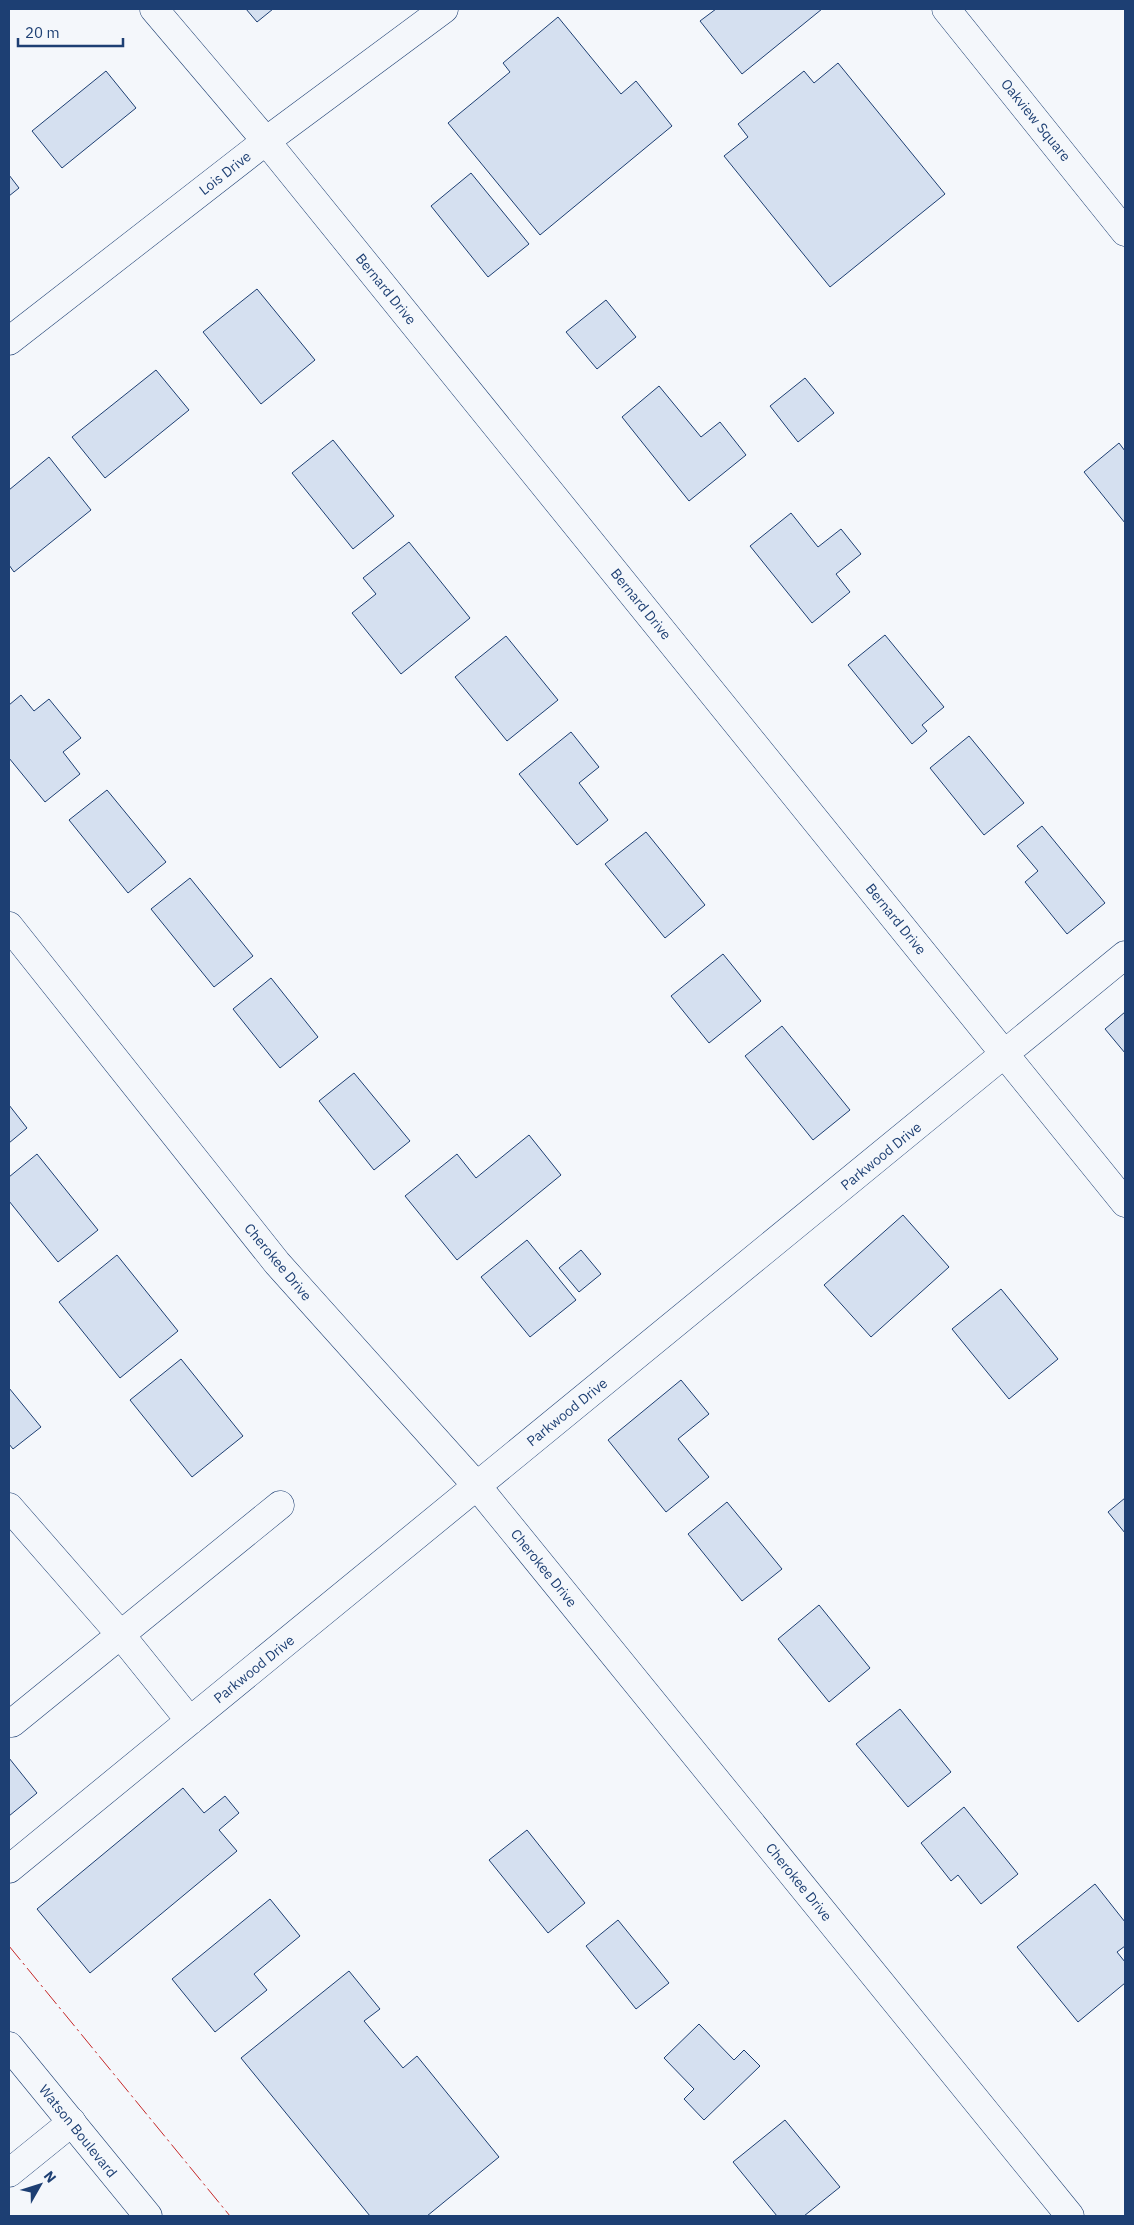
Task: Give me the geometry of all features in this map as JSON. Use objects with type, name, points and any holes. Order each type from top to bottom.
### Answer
[{"type":"street","name":"Bernard Drive","points":[[154,9],[266,141],[1125,1203]]},
{"type":"street","name":"Lois Drive","points":[[9,341],[266,141],[444,9]]},
{"type":"street","name":"Oakview Square","points":[[946,9],[1125,232]]},
{"type":"street","name":"Cherokee Drive","points":[[9,926],[277,1263],[477,1486],[1070,2216]]},
{"type":"street","name":"Parkwood Drive","points":[[9,1869],[1125,955]]},
{"type":"street","points":[[12,1723],[280,1505]]},
{"type":"street","points":[[9,1507],[120,1634],[190,1721]]},
{"type":"street","name":"Watson Boulevard","points":[[9,2046],[148,2216]]},
{"type":"street","points":[[9,2173],[72,2122]]},
{"type":"building","points":[[246,9],[273,9],[257,22]]},
{"type":"building","points":[[716,9],[822,9],[742,74],[700,21]]},
{"type":"building","points":[[558,17],[621,94],[636,81],[672,126],[540,235],[448,123],[510,72],[503,63]]},
{"type":"building","points":[[838,63],[945,194],[830,287],[724,156],[748,137],[738,124],[804,71],[814,83]]},
{"type":"building","points":[[106,71],[136,108],[62,168],[32,131]]},
{"type":"building","points":[[471,173],[529,244],[488,277],[431,206]]},
{"type":"building","points":[[9,175],[19,188],[9,196]]},
{"type":"building","points":[[257,289],[315,360],[261,404],[203,332]]},
{"type":"building","points":[[606,300],[636,337],[597,369],[566,332]]},
{"type":"building","points":[[156,370],[189,410],[105,478],[72,437]]},
{"type":"building","points":[[805,378],[834,413],[798,442],[770,406]]},
{"type":"building","points":[[659,386],[701,437],[720,422],[746,455],[689,501],[622,417]]},
{"type":"building","points":[[333,440],[394,516],[353,549],[292,473]]},
{"type":"building","points":[[1119,443],[1125,451],[1125,523],[1084,472]]},
{"type":"building","points":[[49,457],[91,510],[14,572],[9,565],[9,490]]},
{"type":"building","points":[[791,513],[818,547],[841,529],[861,554],[836,574],[850,592],[812,623],[750,546]]},
{"type":"building","points":[[409,542],[470,618],[401,674],[352,613],[376,594],[363,578]]},
{"type":"building","points":[[885,635],[944,707],[922,725],[927,731],[912,744],[848,665]]},
{"type":"building","points":[[506,636],[558,700],[507,741],[455,677]]},
{"type":"building","points":[[21,695],[34,711],[49,699],[81,738],[63,752],[80,774],[45,802],[9,758],[9,705]]},
{"type":"building","points":[[571,732],[599,767],[579,783],[608,820],[577,845],[519,774]]},
{"type":"building","points":[[969,736],[1024,803],[984,835],[930,768]]},
{"type":"building","points":[[107,790],[166,862],[128,893],[69,820]]},
{"type":"building","points":[[1042,826],[1105,903],[1067,934],[1025,882],[1038,871],[1017,846]]},
{"type":"building","points":[[646,832],[705,905],[665,938],[605,864]]},
{"type":"building","points":[[190,878],[253,956],[214,987],[151,909]]},
{"type":"building","points":[[723,954],[761,1001],[709,1043],[671,996]]},
{"type":"building","points":[[271,978],[318,1037],[280,1068],[233,1009]]},
{"type":"building","points":[[1125,1012],[1125,1053],[1105,1029]]},
{"type":"building","points":[[782,1026],[850,1110],[813,1140],[745,1056]]},
{"type":"building","points":[[354,1073],[410,1141],[374,1170],[319,1101]]},
{"type":"building","points":[[9,1105],[27,1128],[9,1143]]},
{"type":"building","points":[[529,1135],[561,1175],[457,1260],[405,1196],[457,1154],[476,1178]]},
{"type":"building","points":[[37,1154],[98,1230],[58,1262],[9,1201],[9,1177]]},
{"type":"building","points":[[903,1215],[949,1267],[871,1337],[824,1285]]},
{"type":"building","points":[[527,1240],[576,1300],[530,1337],[481,1277]]},
{"type":"building","points":[[581,1250],[601,1274],[579,1292],[559,1268]]},
{"type":"building","points":[[117,1255],[178,1331],[120,1378],[59,1302]]},
{"type":"building","points":[[1001,1289],[1058,1359],[1009,1399],[952,1329]]},
{"type":"building","points":[[181,1359],[243,1436],[192,1477],[130,1400]]},
{"type":"building","points":[[681,1380],[709,1414],[678,1439],[709,1477],[666,1512],[608,1440]]},
{"type":"building","points":[[9,1388],[41,1427],[13,1449],[9,1444]]},
{"type":"building","points":[[1125,1498],[1125,1533],[1108,1512]]},
{"type":"building","points":[[727,1502],[782,1569],[742,1601],[688,1534]]},
{"type":"building","points":[[819,1605],[870,1668],[829,1702],[778,1639]]},
{"type":"building","points":[[900,1709],[951,1772],[908,1807],[856,1744]]},
{"type":"building","points":[[9,1758],[37,1793],[9,1816]]},
{"type":"building","points":[[183,1788],[204,1813],[225,1796],[239,1813],[219,1830],[237,1851],[90,1973],[37,1909]]},
{"type":"building","points":[[964,1807],[1018,1874],[981,1904],[958,1875],[951,1881],[921,1843]]},
{"type":"building","points":[[527,1830],[585,1903],[548,1933],[489,1860]]},
{"type":"building","points":[[1095,1884],[1125,1922],[1125,1946],[1117,1952],[1125,1962],[1125,1983],[1078,2022],[1017,1947]]},
{"type":"building","points":[[270,1899],[300,1936],[254,1974],[267,1990],[215,2032],[172,1979]]},
{"type":"building","points":[[618,1920],[669,1983],[636,2009],[586,1946]]},
{"type":"building","points":[[349,1971],[380,2009],[364,2021],[403,2068],[417,2056],[499,2157],[427,2216],[370,2216],[241,2058]]},
{"type":"building","points":[[699,2024],[734,2060],[744,2050],[760,2066],[704,2120],[684,2099],[694,2089],[664,2058]]},
{"type":"building","points":[[785,2120],[840,2187],[804,2216],[777,2216],[733,2162]]},
{"type":"power","points":[[9,1946],[230,2216]]}]
